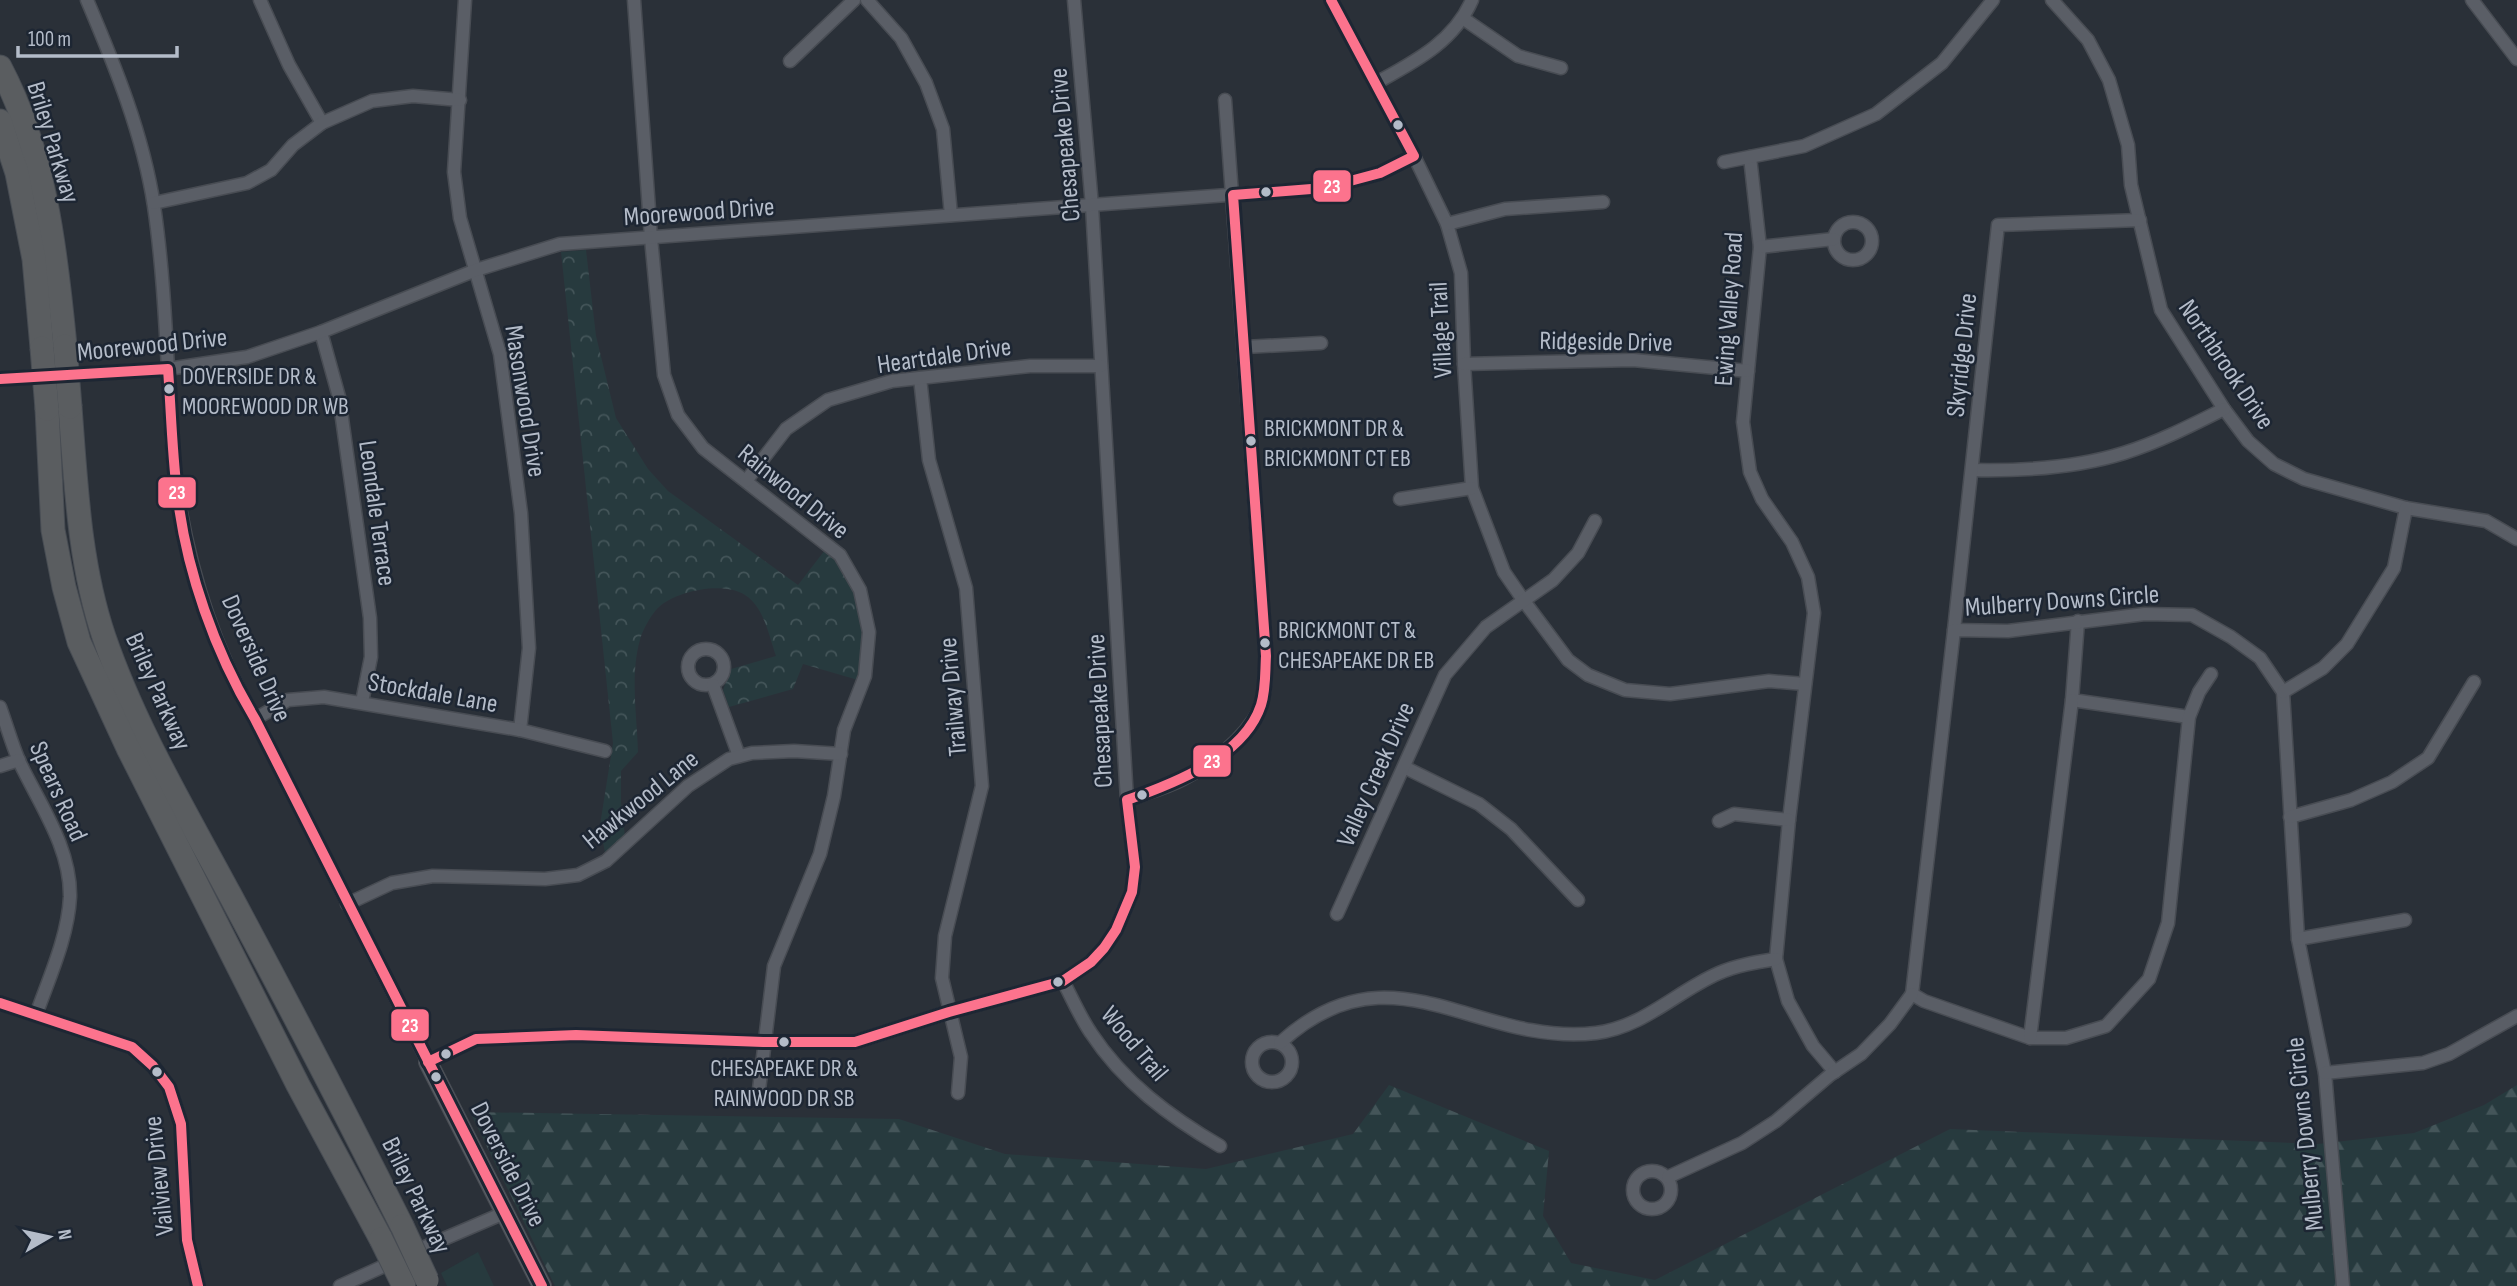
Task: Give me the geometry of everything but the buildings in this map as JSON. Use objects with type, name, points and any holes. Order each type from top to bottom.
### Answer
[{"type":"highway","name":"Briley Parkway","points":[[0,68],[11,88],[37,164],[56,257],[65,346],[52,530],[79,642],[140,773],[298,1085],[404,1286]]},
{"type":"highway","name":"Briley Parkway","points":[[0,121],[17,173],[34,259],[42,348],[59,408],[89,579],[104,636],[144,735],[325,1073],[428,1283]]},
{"type":"street","name":"Doverside Drive","points":[[87,0],[136,127],[154,203],[177,494],[190,557],[209,626],[234,684],[255,719],[542,1286]]},
{"type":"street","points":[[260,0],[289,65],[322,123]]},
{"type":"street","name":"Masonwood Drive","points":[[465,0],[454,172],[460,218],[500,354],[521,513],[529,648],[520,730]]},
{"type":"street","name":"Rainwood Drive","points":[[634,0],[664,375],[678,415],[703,447],[840,555],[860,590],[869,632],[865,676],[844,730],[834,796],[820,854],[774,966],[758,1098]]},
{"type":"street","points":[[790,61],[854,0]]},
{"type":"street","points":[[867,0],[901,38],[926,83],[943,129],[951,215]]},
{"type":"street","name":"Chesapeake Drive","points":[[428,1062],[476,1039],[576,1035],[763,1042],[855,1042],[949,1012],[1063,981],[1091,962],[1121,922],[1132,892],[1135,867],[1127,800],[1092,206],[1074,0]]},
{"type":"street","name":"Village Trail","points":[[1331,0],[1415,156],[1447,224],[1461,273],[1472,488],[1504,572],[1524,601],[1568,660],[1588,675],[1625,690],[1670,694],[1769,681],[1805,684]]},
{"type":"street","points":[[1376,83],[1429,53],[1464,19],[1472,0]]},
{"type":"street","points":[[1724,162],[1804,146],[1876,114],[1942,63],[1993,0]]},
{"type":"street","name":"Northbrook Drive","points":[[2052,0],[2088,40],[2109,80],[2128,145],[2131,185],[2161,310],[2224,410],[2248,441],[2273,464],[2304,479],[2406,508],[2486,522],[2517,539]]},
{"type":"street","points":[[2475,1],[2517,60]]},
{"type":"street","points":[[1464,19],[1518,56],[1561,68]]},
{"type":"street","points":[[154,203],[247,183],[271,170],[293,145],[322,123],[372,101],[413,96],[460,100]]},
{"type":"street","points":[[1127,800],[1183,779],[1218,756],[1245,731],[1260,708],[1265,686],[1266,656],[1245,347],[1225,100]]},
{"type":"street","name":"Moorewood Drive","points":[[0,379],[168,369],[247,357],[321,332],[475,270],[560,244],[1324,188],[1380,173],[1415,156]]},
{"type":"street","name":"Ewing Valley Road","points":[[1749,157],[1760,247],[1743,422],[1750,472],[1762,499],[1792,542],[1808,577],[1814,613],[1789,820],[1776,960]]},
{"type":"street","points":[[1447,224],[1505,209],[1603,202]]},
{"type":"street","name":"Skyridge Drive","points":[[1954,630],[1997,225],[2140,220]]},
{"type":"street","points":[[1760,247],[1834,239]]},
{"type":"street","name":"Leondale Terrace","points":[[321,332],[339,397],[370,618],[371,657],[362,702]]},
{"type":"street","points":[[1245,347],[1321,343]]},
{"type":"street","name":"Ridgeside Drive","points":[[1464,364],[1633,360],[1748,371]]},
{"type":"street","name":"Heartdale Drive","points":[[746,481],[786,429],[828,400],[892,381],[1030,366],[1101,366]]},
{"type":"street","name":"Trailway Drive","points":[[920,378],[929,460],[966,588],[982,786],[945,936],[942,978],[961,1057],[958,1093]]},
{"type":"street","points":[[1972,470],[2014,471],[2072,464],[2123,453],[2224,410]]},
{"type":"street","points":[[1400,499],[1472,488]]},
{"type":"street","points":[[2283,692],[2323,668],[2347,644],[2394,568],[2406,508]]},
{"type":"street","name":"Valley Creek Drive","points":[[1337,914],[1446,675],[1486,627],[1553,580],[1578,553],[1595,521]]},
{"type":"street","name":"Mulberry Downs Circle","points":[[1912,994],[1954,630],[2008,631],[2145,614],[2192,615],[2231,637],[2260,658],[2283,692],[2298,939],[2325,1073],[2343,1286]]},
{"type":"street","points":[[2030,1038],[2072,700],[2078,621]]},
{"type":"street","points":[[1668,1177],[1742,1143],[1776,1121],[1861,1054],[1890,1024],[1912,994],[1924,1001],[2030,1038],[2066,1038],[2106,1026],[2149,979],[2168,923],[2189,717],[2199,692],[2211,674]]},
{"type":"street","points":[[2290,817],[2351,800],[2392,782],[2428,758],[2474,682]]},
{"type":"street","points":[[713,685],[739,757]]},
{"type":"street","name":"Stockdale Lane","points":[[255,719],[288,700],[324,697],[520,730],[605,751]]},
{"type":"street","points":[[2072,700],[2189,717]]},
{"type":"street","name":"Spears Road","points":[[0,707],[19,760],[58,838],[66,865],[70,897],[64,933],[36,1015]]},
{"type":"street","name":"Hawkwood Lane","points":[[347,904],[392,883],[433,876],[545,879],[578,875],[606,861],[688,786],[729,759],[752,753],[794,751],[841,754]]},
{"type":"street","points":[[0,766],[19,760]]},
{"type":"street","points":[[1404,767],[1479,804],[1511,829],[1578,901]]},
{"type":"street","points":[[1719,821],[1734,814],[1789,820]]},
{"type":"street","points":[[2298,939],[2405,920]]},
{"type":"street","points":[[1280,1043],[1315,1015],[1339,1003],[1391,996],[1560,1035],[1598,1032],[1631,1024],[1720,972],[1750,963],[1776,960],[1788,1001],[1813,1046],[1835,1072]]},
{"type":"street","name":"Wood Trail","points":[[1063,981],[1091,1033],[1137,1089],[1187,1126],[1220,1146]]},
{"type":"street","name":"Vailview Drive","points":[[0,1003],[132,1047],[153,1066],[169,1087],[181,1124],[187,1240],[198,1286]]},
{"type":"street","points":[[2325,1073],[2423,1063],[2449,1054],[2517,1016]]},
{"type":"street","points":[[340,1286],[504,1213]]},
{"type":"green space","points":[[586,250],[596,336],[616,418],[648,469],[668,491],[798,585],[825,550],[834,558],[853,589],[862,614],[864,638],[858,680],[803,664],[793,689],[729,707],[723,690],[731,669],[776,656],[757,607],[752,600],[736,591],[713,588],[688,592],[659,607],[645,627],[637,653],[635,681],[638,752],[621,771],[625,837],[605,853],[600,825],[613,743],[561,252]]},
{"type":"green space","points":[[1389,1085],[1549,1151],[1543,1216],[1571,1263],[1655,1280],[1950,1129],[2318,1144],[2414,1133],[2484,1105],[2517,1085],[2517,1286],[555,1286],[470,1112],[899,1119],[1005,1154],[1206,1169],[1353,1134]]},
{"type":"green space","points":[[478,1252],[494,1286],[447,1286],[441,1273]]},
{"type":"transit line","name":"23","points":[[428,1062],[476,1039],[576,1035],[763,1042],[855,1042],[949,1012],[1063,981],[1091,962],[1104,948],[1116,930],[1132,892],[1135,867],[1127,800],[1185,777],[1223,754],[1239,740],[1252,723],[1264,693],[1266,656],[1233,195],[1324,188],[1380,173],[1414,156],[1331,0]]},
{"type":"transit line","name":"23","points":[[0,379],[168,369],[181,522],[195,581],[215,639],[542,1286]]},
{"type":"transit line","name":"23","points":[[0,1003],[132,1047],[153,1066],[169,1087],[181,1124],[187,1240],[198,1286]]},
{"type":"place","name":"DOVERSIDE DR & MOOREWOOD DR WB","points":[[169,389]]},
{"type":"place","name":"BRICKMONT DR & BRICKMONT CT EB","points":[[1251,441]]},
{"type":"place","name":"BRICKMONT CT & CHESAPEAKE DR EB","points":[[1265,643]]},
{"type":"place","name":"CHESAPEAKE DR & RAINWOOD DR SB","points":[[784,1042]]}]
